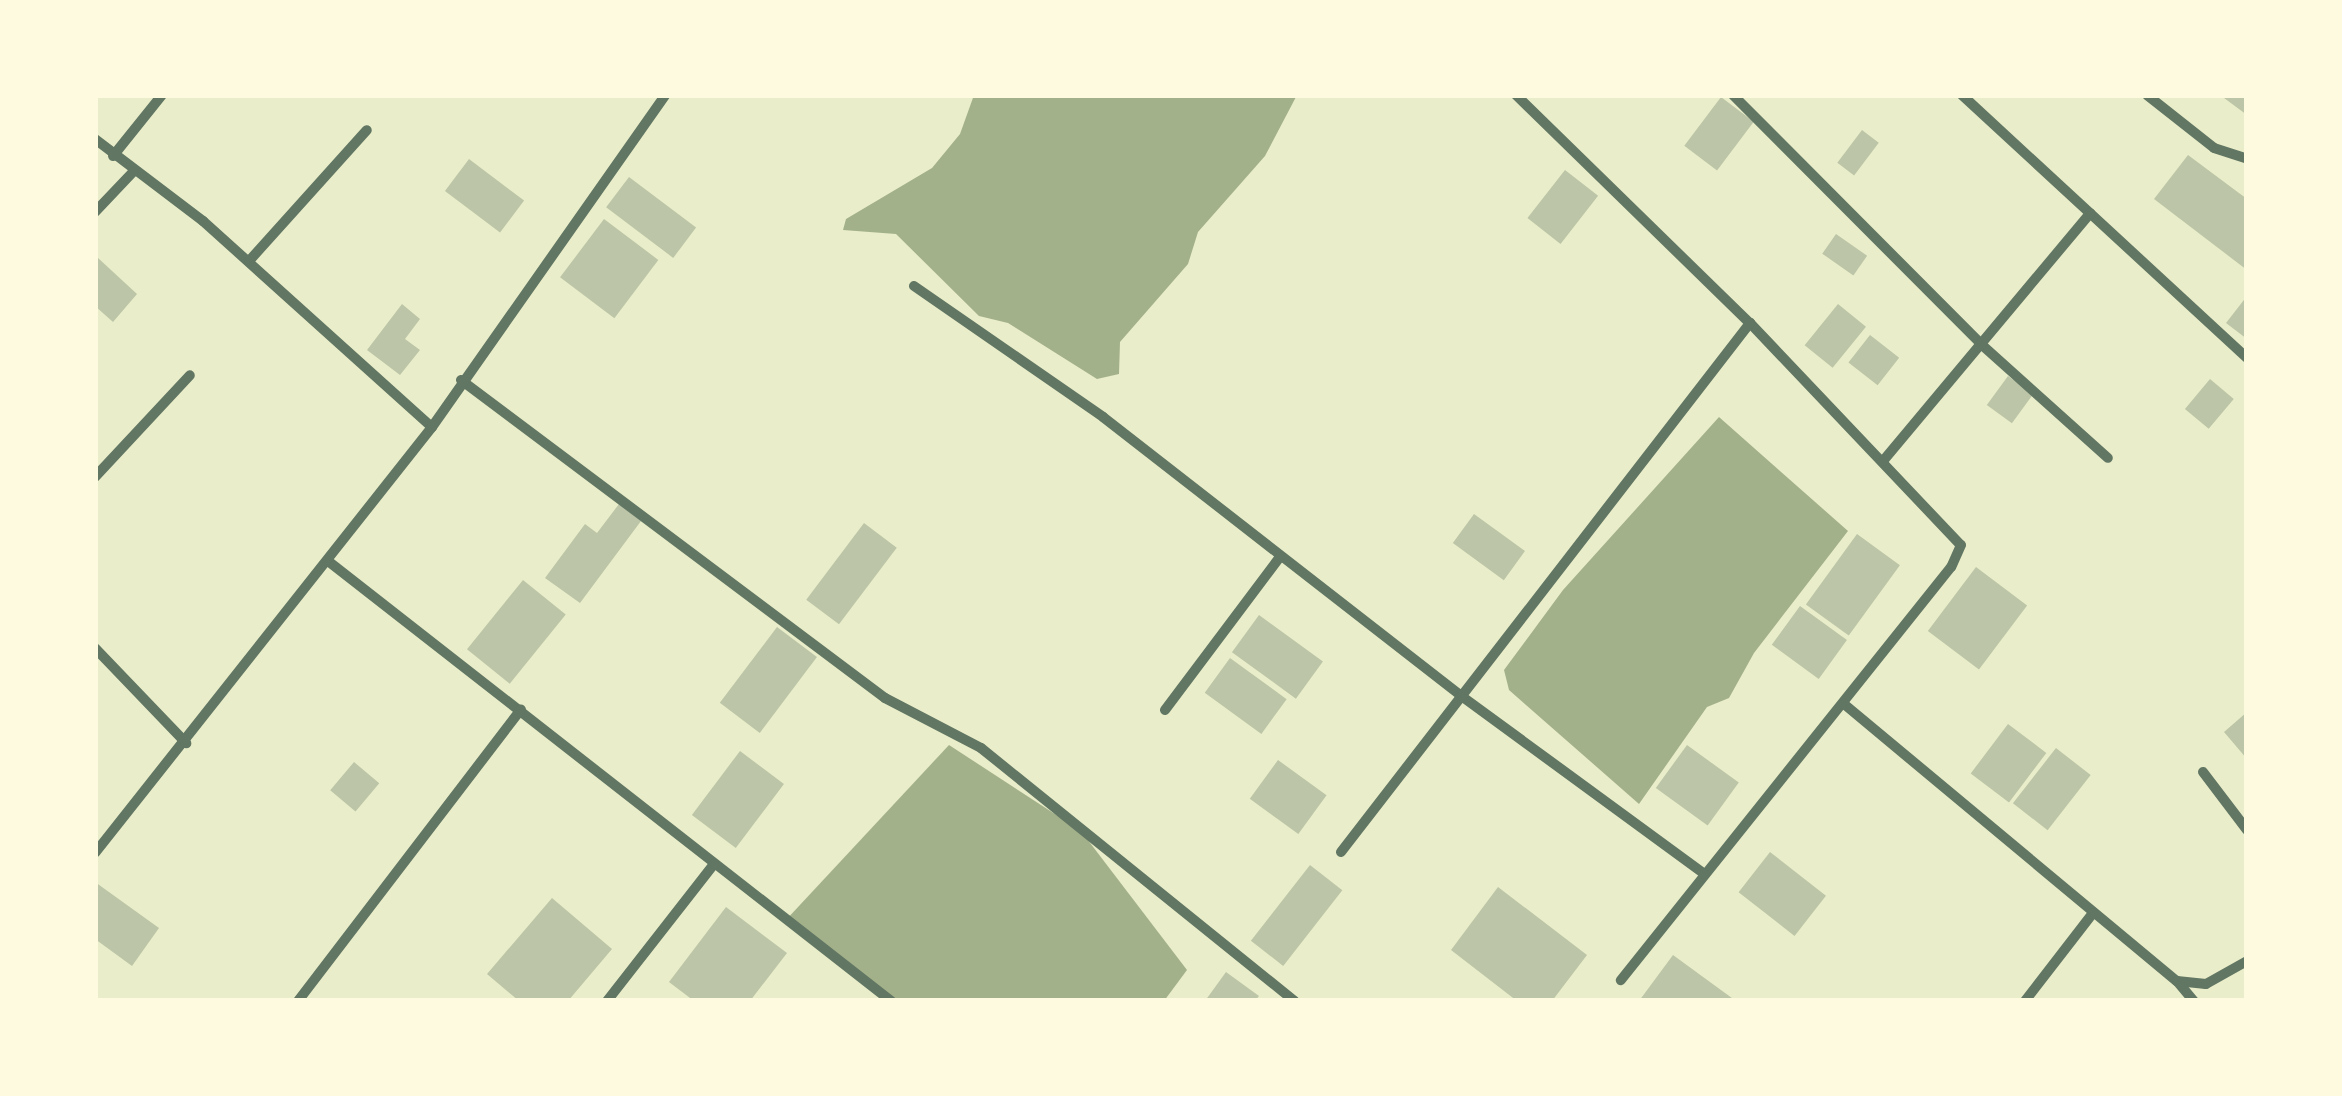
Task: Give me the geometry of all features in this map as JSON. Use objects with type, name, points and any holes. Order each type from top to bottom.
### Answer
[{"type":"street","points":[[113,156],[162,95]]},
{"type":"street","points":[[95,853],[432,427],[461,380],[665,95]]},
{"type":"street","points":[[1516,95],[1750,323],[1946,525],[1960,554],[1621,980]]},
{"type":"street","points":[[1734,95],[1982,344],[2108,458]]},
{"type":"street","points":[[1962,95],[2247,358]]},
{"type":"street","points":[[2146,95],[2214,148],[2247,160]]},
{"type":"street","points":[[250,261],[367,130]]},
{"type":"street","points":[[95,139],[250,261],[432,427]]},
{"type":"street","points":[[95,212],[133,172]]},
{"type":"street","points":[[1883,461],[2090,212]]},
{"type":"street","points":[[914,286],[1104,418],[1460,695],[1705,874]]},
{"type":"street","points":[[1341,852],[1750,323]]},
{"type":"street","points":[[95,476],[190,376]]},
{"type":"street","points":[[461,380],[885,698],[981,748],[1295,1001]]},
{"type":"street","points":[[1165,710],[1280,557]]},
{"type":"street","points":[[328,561],[891,1001]]},
{"type":"street","points":[[95,648],[186,742]]},
{"type":"street","points":[[1844,704],[2177,982],[2194,1001]]},
{"type":"street","points":[[298,1001],[520,709]]},
{"type":"street","points":[[2203,772],[2247,830]]},
{"type":"street","points":[[606,1001],[714,864]]},
{"type":"street","points":[[2025,1001],[2093,912]]},
{"type":"street","points":[[2177,982],[2206,984],[2247,962]]},
{"type":"shaded area","points":[[974,95],[1297,95],[1265,156],[1198,232],[1188,264],[1120,342],[1119,374],[1097,379],[1008,323],[979,316],[896,234],[843,230],[846,219],[932,168],[960,134]]},
{"type":"shaded area","points":[[1719,417],[1848,531],[1754,653],[1729,698],[1707,707],[1639,804],[1509,690],[1504,670],[1563,590]]},
{"type":"shaded area","points":[[949,745],[1081,831],[1187,970],[1164,1001],[889,1001],[785,921]]},
{"type":"building","points":[[2220,95],[2247,95],[2247,115]]},
{"type":"building","points":[[1721,97],[1754,122],[1717,170],[1684,146]]},
{"type":"building","points":[[1862,130],[1879,143],[1854,175],[1837,163]]},
{"type":"building","points":[[2188,155],[2247,199],[2247,270],[2154,199]]},
{"type":"building","points":[[469,159],[524,201],[500,232],[445,191]]},
{"type":"building","points":[[1565,170],[1598,196],[1561,244],[1527,218]]},
{"type":"building","points":[[629,177],[696,228],[673,258],[606,207]]},
{"type":"building","points":[[604,219],[658,260],[614,318],[560,277]]},
{"type":"building","points":[[1836,234],[1867,256],[1853,275],[1822,254]]},
{"type":"building","points":[[98,258],[137,294],[113,322],[95,306]]},
{"type":"building","points":[[2247,296],[2247,339],[2226,323]]},
{"type":"building","points":[[402,304],[420,319],[405,339],[420,350],[400,375],[367,350]]},
{"type":"building","points":[[1838,304],[1866,327],[1833,368],[1805,345]]},
{"type":"building","points":[[1870,335],[1899,358],[1878,385],[1848,363]]},
{"type":"building","points":[[2008,376],[2033,394],[2012,423],[1987,405]]},
{"type":"building","points":[[2210,379],[2234,399],[2209,429],[2185,409]]},
{"type":"building","points":[[619,504],[641,521],[580,603],[545,578],[585,524],[597,533]]},
{"type":"building","points":[[1474,514],[1525,551],[1504,580],[1453,543]]},
{"type":"building","points":[[864,523],[897,548],[839,624],[806,600]]},
{"type":"building","points":[[1857,534],[1900,565],[1849,636],[1806,604]]},
{"type":"building","points":[[1976,567],[2027,606],[1979,669],[1928,631]]},
{"type":"building","points":[[523,580],[566,615],[510,684],[467,649]]},
{"type":"building","points":[[1800,606],[1847,640],[1819,679],[1772,645]]},
{"type":"building","points":[[1259,615],[1323,661],[1296,699],[1232,652]]},
{"type":"building","points":[[777,627],[817,657],[760,733],[720,703]]},
{"type":"building","points":[[1230,658],[1287,699],[1261,734],[1205,693]]},
{"type":"building","points":[[2247,712],[2247,759],[2224,732]]},
{"type":"building","points":[[2008,724],[2046,753],[2009,802],[1971,774]]},
{"type":"building","points":[[1687,745],[1739,783],[1708,825],[1656,788]]},
{"type":"building","points":[[2056,748],[2091,775],[2048,830],[2013,803]]},
{"type":"building","points":[[740,751],[784,784],[736,848],[692,815]]},
{"type":"building","points":[[1278,760],[1327,795],[1298,834],[1250,799]]},
{"type":"building","points":[[354,762],[379,783],[355,812],[330,790]]},
{"type":"building","points":[[1770,852],[1826,896],[1795,936],[1739,892]]},
{"type":"building","points":[[1310,865],[1342,890],[1283,966],[1251,941]]},
{"type":"building","points":[[95,882],[159,928],[132,966],[95,939]]},
{"type":"building","points":[[1498,887],[1587,955],[1552,1001],[1517,1001],[1451,950]]},
{"type":"building","points":[[552,898],[612,949],[568,1001],[519,1001],[487,974]]},
{"type":"building","points":[[726,907],[787,953],[750,1001],[694,1001],[669,982]]},
{"type":"building","points":[[1673,955],[1736,1001],[1639,1001]]},
{"type":"building","points":[[1226,972],[1259,996],[1255,1001],[1205,1001]]}]
